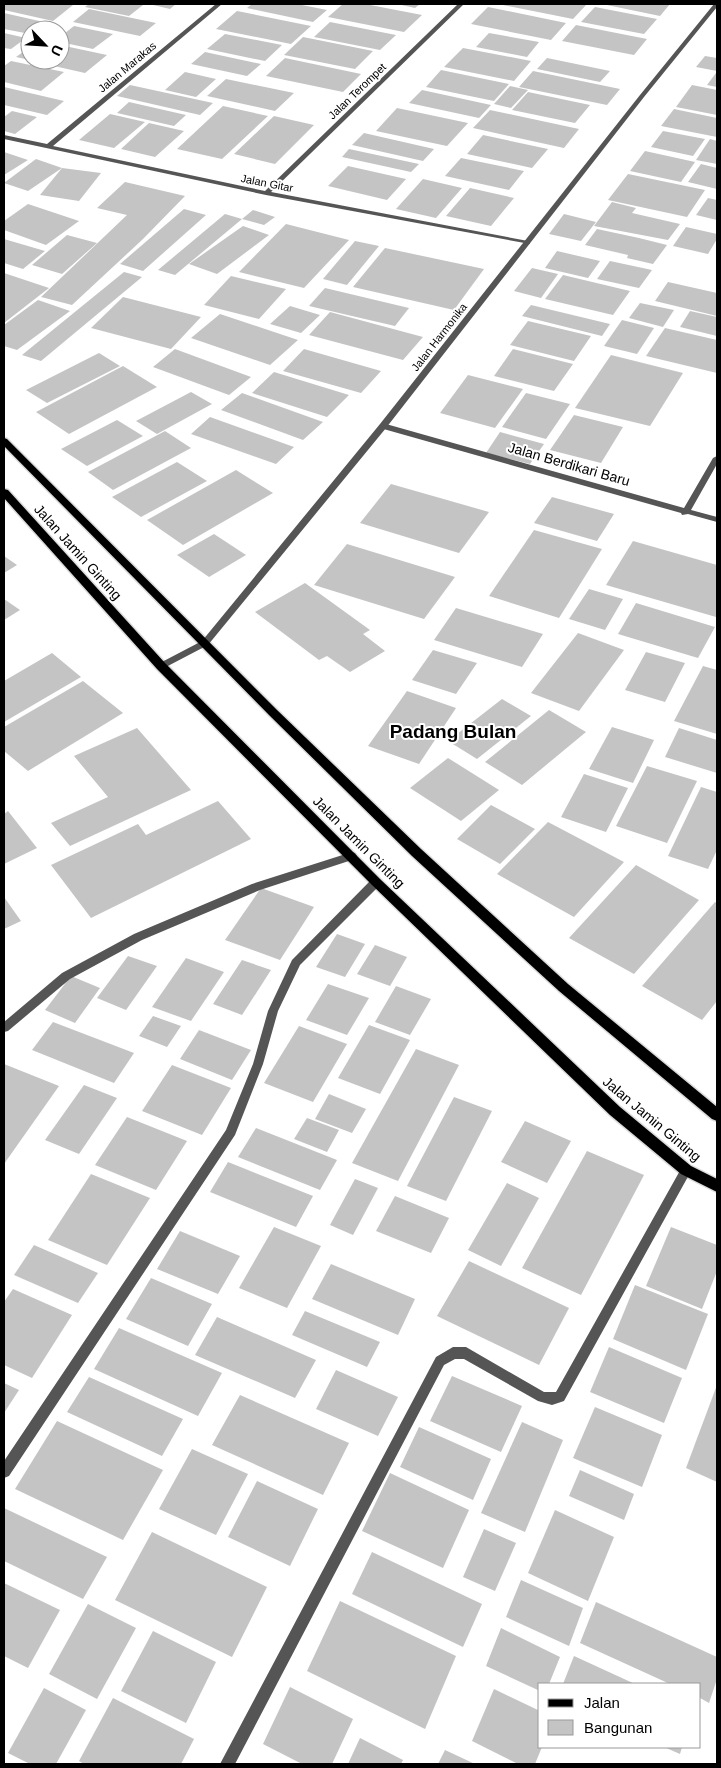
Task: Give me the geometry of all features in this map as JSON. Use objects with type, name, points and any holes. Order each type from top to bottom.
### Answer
[{"type":"main road","name":"Jalan Jamin Ginting","points":[[4,441],[457,892],[657,1068],[717,1115]]},
{"type":"main road","name":"Jalan Jamin Ginting","points":[[4,492],[161,666],[376,882],[616,1111],[686,1170],[717,1186]]},
{"type":"street","name":"Jalan Marakas","points":[[49,146],[219,4]]},
{"type":"street","name":"Jalan Terompet","points":[[266,193],[461,4]]},
{"type":"street","name":"Jalan Harmonika","points":[[161,666],[205,642],[383,426],[642,96],[717,4]]},
{"type":"street","name":"Jalan Gitar","points":[[4,136],[266,193],[528,242]]},
{"type":"street","name":"Jalan Berdikari Baru","points":[[383,426],[685,513],[717,520]]},
{"type":"street","points":[[685,513],[717,458]]},
{"type":"street","points":[[4,1028],[66,976],[138,938],[256,886],[352,856]]},
{"type":"street","points":[[4,1472],[231,1132],[258,1064],[272,1011],[296,963],[376,882]]},
{"type":"street","points":[[227,1764],[440,1361],[453,1353],[466,1353],[542,1397],[552,1399],[560,1396],[686,1170]]},
{"type":"building","points":[[4,4],[73,5],[54,20],[4,10]]},
{"type":"building","points":[[89,4],[143,5],[129,16],[85,7]]},
{"type":"building","points":[[149,4],[176,4],[170,9]]},
{"type":"building","points":[[252,4],[297,4],[327,10],[313,22],[247,8]]},
{"type":"building","points":[[343,4],[365,4],[422,15],[404,32],[328,17]]},
{"type":"building","points":[[397,4],[420,4],[415,8]]},
{"type":"building","points":[[498,4],[587,4],[573,19]]},
{"type":"building","points":[[602,4],[670,4],[660,16]]},
{"type":"building","points":[[488,7],[566,23],[551,40],[471,24]]},
{"type":"building","points":[[595,7],[657,19],[644,34],[581,22]]},
{"type":"building","points":[[89,9],[156,23],[140,36],[73,22]]},
{"type":"building","points":[[237,11],[311,26],[291,44],[216,29]]},
{"type":"building","points":[[4,13],[35,20],[20,20],[20,32],[4,29]]},
{"type":"building","points":[[330,22],[396,35],[380,50],[314,37]]},
{"type":"building","points":[[576,25],[647,39],[634,55],[562,41]]},
{"type":"building","points":[[74,26],[113,34],[93,49],[70,44],[70,29]]},
{"type":"building","points":[[4,33],[20,37],[20,42],[11,49],[4,48]]},
{"type":"building","points":[[489,33],[539,42],[527,57],[476,47]]},
{"type":"building","points":[[225,34],[282,45],[265,61],[207,49]]},
{"type":"building","points":[[303,37],[373,51],[355,69],[284,55]]},
{"type":"building","points":[[70,47],[107,55],[85,73],[70,70]]},
{"type":"building","points":[[463,48],[531,61],[514,81],[444,67]]},
{"type":"building","points":[[205,52],[261,64],[247,76],[191,64]]},
{"type":"building","points":[[705,56],[717,58],[717,71],[696,67]]},
{"type":"building","points":[[285,58],[361,74],[343,92],[266,76]]},
{"type":"building","points":[[547,58],[610,71],[600,82],[537,69]]},
{"type":"building","points":[[11,61],[20,63],[20,70],[54,70],[64,72],[41,91],[4,82],[4,66]]},
{"type":"building","points":[[441,70],[509,84],[494,101],[426,87]]},
{"type":"building","points":[[533,71],[620,89],[607,105],[519,87]]},
{"type":"building","points":[[185,72],[216,79],[196,97],[165,90]]},
{"type":"building","points":[[716,73],[717,87],[707,85]]},
{"type":"building","points":[[226,79],[294,93],[275,111],[207,96]]},
{"type":"building","points":[[130,85],[213,103],[200,115],[117,96]]},
{"type":"building","points":[[692,85],[717,90],[717,115],[676,107]]},
{"type":"building","points":[[510,86],[528,90],[511,108],[494,104]]},
{"type":"building","points":[[4,87],[64,101],[47,115],[4,105]]},
{"type":"building","points":[[422,90],[491,105],[479,118],[409,103]]},
{"type":"building","points":[[528,92],[590,105],[575,123],[512,110]]},
{"type":"building","points":[[129,102],[186,115],[174,126],[117,113]]},
{"type":"building","points":[[223,106],[268,116],[222,159],[177,149]]},
{"type":"building","points":[[397,108],[468,123],[447,146],[376,131]]},
{"type":"building","points":[[674,109],[717,118],[717,137],[661,126]]},
{"type":"building","points":[[490,110],[579,129],[564,148],[473,128]]},
{"type":"building","points":[[12,111],[37,117],[15,134],[4,131],[4,117]]},
{"type":"building","points":[[110,114],[145,122],[114,148],[79,140]]},
{"type":"building","points":[[274,116],[314,125],[275,164],[234,154]]},
{"type":"building","points":[[149,123],[184,131],[155,157],[121,149]]},
{"type":"building","points":[[663,131],[705,139],[693,156],[651,147]]},
{"type":"building","points":[[364,133],[434,149],[423,161],[352,145]]},
{"type":"building","points":[[483,135],[548,149],[532,168],[467,154]]},
{"type":"building","points":[[710,139],[717,141],[717,164],[696,160]]},
{"type":"building","points":[[349,149],[419,164],[411,172],[342,157]]},
{"type":"building","points":[[645,151],[695,162],[681,182],[630,171]]},
{"type":"building","points":[[4,152],[28,160],[4,175]]},
{"type":"building","points":[[461,158],[524,171],[509,190],[445,176]]},
{"type":"building","points":[[36,159],[62,168],[28,191],[4,183]]},
{"type":"building","points":[[701,164],[717,168],[717,189],[688,182]]},
{"type":"building","points":[[348,166],[406,179],[387,200],[328,186]]},
{"type":"building","points":[[62,168],[101,173],[79,201],[40,195]]},
{"type":"building","points":[[628,174],[705,190],[687,217],[608,200]]},
{"type":"building","points":[[423,179],[462,188],[436,218],[396,209]]},
{"type":"building","points":[[125,182],[185,196],[143,239],[72,305],[41,297],[127,215],[97,208]]},
{"type":"building","points":[[470,188],[514,198],[491,226],[446,216]]},
{"type":"building","points":[[708,198],[717,200],[717,220],[696,215]]},
{"type":"building","points":[[612,202],[636,208],[632,213],[680,224],[668,240],[594,226]]},
{"type":"building","points":[[28,204],[79,221],[46,245],[4,230],[4,221]]},
{"type":"building","points":[[184,209],[206,215],[143,271],[120,264]]},
{"type":"building","points":[[253,210],[275,217],[264,225],[242,219]]},
{"type":"building","points":[[225,214],[242,219],[175,275],[158,270]]},
{"type":"building","points":[[564,214],[596,222],[581,241],[549,234]]},
{"type":"building","points":[[286,224],[349,240],[304,288],[239,272]]},
{"type":"building","points":[[243,226],[269,235],[217,274],[189,264]]},
{"type":"building","points":[[686,227],[717,234],[717,239],[708,254],[673,246]]},
{"type":"building","points":[[597,229],[667,245],[653,264],[627,258],[628,255],[585,245]]},
{"type":"building","points":[[67,235],[97,243],[62,274],[32,265]]},
{"type":"building","points":[[4,239],[45,251],[23,269],[4,263]]},
{"type":"building","points":[[355,241],[379,246],[347,285],[323,279]]},
{"type":"building","points":[[385,248],[484,269],[454,310],[353,287]]},
{"type":"building","points":[[557,251],[600,261],[588,278],[545,268]]},
{"type":"building","points":[[610,261],[652,270],[639,288],[597,279]]},
{"type":"building","points":[[532,268],[558,274],[541,298],[514,291]]},
{"type":"building","points":[[124,272],[142,277],[41,361],[22,355]]},
{"type":"building","points":[[4,273],[49,288],[4,323]]},
{"type":"building","points":[[563,275],[630,291],[613,315],[545,299]]},
{"type":"building","points":[[231,276],[286,289],[259,319],[204,305]]},
{"type":"building","points":[[668,282],[717,293],[717,316],[655,301]]},
{"type":"building","points":[[325,288],[409,308],[395,326],[309,306]]},
{"type":"building","points":[[123,297],[201,317],[171,349],[91,328]]},
{"type":"building","points":[[38,300],[70,311],[17,350],[4,346],[4,325]]},
{"type":"building","points":[[640,303],[674,310],[663,327],[629,318]]},
{"type":"building","points":[[531,305],[610,324],[602,336],[522,316]]},
{"type":"building","points":[[290,306],[320,315],[301,333],[270,324]]},
{"type":"building","points":[[690,311],[717,317],[717,336],[680,327]]},
{"type":"building","points":[[330,312],[423,337],[403,360],[309,335]]},
{"type":"building","points":[[220,314],[298,340],[270,365],[191,338]]},
{"type":"building","points":[[622,320],[654,328],[637,354],[604,346]]},
{"type":"building","points":[[528,321],[591,336],[574,361],[510,345]]},
{"type":"building","points":[[665,328],[717,340],[717,373],[646,356]]},
{"type":"building","points":[[175,349],[251,377],[229,395],[153,367]]},
{"type":"building","points":[[304,349],[381,371],[361,393],[283,371]]},
{"type":"building","points":[[513,349],[573,364],[554,391],[494,376]]},
{"type":"building","points":[[99,353],[120,366],[47,403],[26,390]]},
{"type":"building","points":[[611,355],[683,373],[650,426],[575,408]]},
{"type":"building","points":[[123,366],[157,387],[69,434],[36,412]]},
{"type":"building","points":[[274,372],[349,395],[327,417],[252,393]]},
{"type":"building","points":[[468,375],[523,389],[495,428],[440,413]]},
{"type":"building","points":[[191,392],[212,404],[157,434],[136,421]]},
{"type":"building","points":[[242,393],[323,422],[303,440],[221,410]]},
{"type":"building","points":[[526,393],[570,404],[546,439],[502,427]]},
{"type":"building","points":[[574,415],[623,427],[601,463],[550,450]]},
{"type":"building","points":[[210,417],[294,447],[276,464],[191,434]]},
{"type":"building","points":[[117,420],[143,436],[87,466],[61,449]]},
{"type":"building","points":[[165,431],[191,448],[113,490],[88,472]]},
{"type":"building","points":[[500,432],[544,444],[530,464],[486,453]]},
{"type":"building","points":[[177,462],[207,481],[141,517],[112,497]]},
{"type":"building","points":[[236,470],[273,493],[183,545],[147,520]]},
{"type":"building","points":[[391,484],[489,512],[459,553],[360,523]]},
{"type":"building","points":[[552,497],[614,514],[597,541],[534,523]]},
{"type":"building","points":[[534,530],[602,549],[559,618],[489,596]]},
{"type":"building","points":[[214,534],[246,555],[209,577],[177,555]]},
{"type":"building","points":[[633,541],[717,565],[716,617],[606,585]]},
{"type":"building","points":[[347,544],[455,577],[424,619],[314,585]]},
{"type":"building","points":[[4,556],[17,565],[4,573]]},
{"type":"building","points":[[305,583],[370,630],[363,634],[385,651],[350,672],[327,656],[319,660],[255,612]]},
{"type":"building","points":[[589,589],[623,599],[605,630],[569,619]]},
{"type":"building","points":[[4,599],[20,610],[4,620]]},
{"type":"building","points":[[636,603],[715,627],[698,658],[618,634]]},
{"type":"building","points":[[456,608],[543,634],[522,667],[434,640]]},
{"type":"building","points":[[578,633],[624,650],[579,711],[531,693]]},
{"type":"building","points":[[433,650],[477,663],[456,694],[412,680]]},
{"type":"building","points":[[646,652],[685,663],[665,702],[625,690]]},
{"type":"building","points":[[52,653],[81,677],[4,722],[4,681]]},
{"type":"building","points":[[703,666],[717,670],[717,734],[674,721]]},
{"type":"building","points":[[83,681],[123,713],[28,771],[4,751],[4,727]]},
{"type":"building","points":[[407,691],[456,708],[419,764],[368,746]]},
{"type":"building","points":[[502,699],[531,716],[477,759],[448,741]]},
{"type":"building","points":[[549,710],[586,732],[522,785],[485,762]]},
{"type":"building","points":[[612,727],[654,740],[633,783],[589,769]]},
{"type":"building","points":[[137,728],[191,790],[70,846],[51,823],[108,797],[74,756]]},
{"type":"building","points":[[679,728],[717,740],[717,773],[665,757]]},
{"type":"building","points":[[448,758],[499,790],[461,821],[410,788]]},
{"type":"building","points":[[647,766],[697,781],[667,843],[616,826]]},
{"type":"building","points":[[584,774],[628,788],[606,832],[561,817]]},
{"type":"building","points":[[701,787],[717,792],[717,850],[708,869],[668,856]]},
{"type":"building","points":[[218,801],[251,839],[91,918],[51,865],[138,824],[146,835]]},
{"type":"building","points":[[491,805],[535,829],[500,864],[457,839]]},
{"type":"building","points":[[8,811],[37,848],[4,864],[4,814]]},
{"type":"building","points":[[548,822],[624,862],[574,917],[497,874]]},
{"type":"building","points":[[636,865],[699,900],[634,974],[569,938]]},
{"type":"building","points":[[261,888],[314,907],[280,960],[225,940]]},
{"type":"building","points":[[4,897],[21,921],[4,929]]},
{"type":"building","points":[[715,902],[717,903],[717,1001],[702,1020],[642,986]]},
{"type":"building","points":[[337,934],[365,944],[345,977],[316,967]]},
{"type":"building","points":[[375,945],[407,957],[390,986],[357,974]]},
{"type":"building","points":[[128,956],[157,966],[126,1010],[97,998]]},
{"type":"building","points":[[186,958],[224,972],[191,1021],[152,1007]]},
{"type":"building","points":[[242,960],[271,970],[242,1015],[213,1004]]},
{"type":"building","points":[[71,976],[100,988],[75,1023],[45,1010]]},
{"type":"building","points":[[328,984],[369,998],[347,1035],[306,1020]]},
{"type":"building","points":[[396,986],[431,999],[410,1035],[375,1022]]},
{"type":"building","points":[[153,1016],[181,1026],[167,1047],[139,1036]]},
{"type":"building","points":[[53,1022],[134,1053],[114,1083],[32,1050]]},
{"type":"building","points":[[369,1025],[410,1040],[380,1094],[338,1078]]},
{"type":"building","points":[[299,1026],[347,1044],[313,1102],[264,1083]]},
{"type":"building","points":[[199,1030],[251,1050],[232,1080],[180,1059]]},
{"type":"building","points":[[416,1049],[459,1065],[398,1181],[352,1163]]},
{"type":"building","points":[[4,1064],[59,1086],[4,1164]]},
{"type":"building","points":[[172,1065],[231,1088],[202,1135],[142,1111]]},
{"type":"building","points":[[84,1085],[117,1098],[79,1154],[45,1140]]},
{"type":"building","points":[[329,1094],[366,1109],[352,1133],[315,1119]]},
{"type":"building","points":[[454,1097],[492,1111],[446,1201],[407,1186]]},
{"type":"building","points":[[127,1117],[187,1141],[156,1190],[95,1165]]},
{"type":"building","points":[[307,1118],[339,1130],[327,1152],[294,1139]]},
{"type":"building","points":[[525,1121],[571,1141],[547,1183],[501,1162]]},
{"type":"building","points":[[256,1128],[337,1160],[320,1190],[238,1157]]},
{"type":"building","points":[[587,1151],[644,1175],[581,1295],[522,1268]]},
{"type":"building","points":[[228,1162],[313,1196],[296,1227],[210,1192]]},
{"type":"building","points":[[91,1174],[150,1198],[107,1265],[48,1240]]},
{"type":"building","points":[[355,1179],[378,1188],[353,1235],[330,1225]]},
{"type":"building","points":[[507,1183],[539,1198],[501,1266],[468,1250]]},
{"type":"building","points":[[395,1196],[449,1218],[431,1253],[376,1231]]},
{"type":"building","points":[[274,1227],[321,1246],[287,1308],[239,1288]]},
{"type":"building","points":[[671,1227],[717,1245],[717,1271],[702,1309],[646,1286]]},
{"type":"building","points":[[180,1231],[240,1256],[218,1294],[157,1269]]},
{"type":"building","points":[[34,1245],[98,1273],[78,1303],[14,1275]]},
{"type":"building","points":[[469,1261],[569,1308],[539,1365],[437,1316]]},
{"type":"building","points":[[331,1264],[415,1299],[398,1335],[312,1299]]},
{"type":"building","points":[[151,1278],[212,1304],[188,1346],[126,1319]]},
{"type":"building","points":[[635,1285],[708,1314],[686,1370],[613,1339]]},
{"type":"building","points":[[13,1289],[72,1315],[32,1378],[4,1365],[4,1302]]},
{"type":"building","points":[[305,1311],[380,1342],[367,1367],[292,1335]]},
{"type":"building","points":[[217,1317],[316,1360],[295,1398],[195,1355]]},
{"type":"building","points":[[119,1328],[222,1373],[198,1416],[94,1369]]},
{"type":"building","points":[[609,1347],[682,1378],[664,1423],[590,1392]]},
{"type":"building","points":[[336,1370],[398,1397],[378,1436],[316,1409]]},
{"type":"building","points":[[452,1376],[522,1406],[501,1452],[430,1421]]},
{"type":"building","points":[[89,1377],[183,1419],[162,1456],[67,1412]]},
{"type":"building","points":[[4,1383],[19,1390],[4,1413]]},
{"type":"building","points":[[717,1385],[717,1482],[686,1468]]},
{"type":"building","points":[[240,1395],[349,1443],[323,1495],[212,1445]]},
{"type":"building","points":[[595,1407],[662,1435],[642,1487],[573,1458]]},
{"type":"building","points":[[57,1421],[163,1470],[123,1540],[15,1489]]},
{"type":"building","points":[[522,1422],[563,1440],[525,1532],[481,1513]]},
{"type":"building","points":[[419,1427],[491,1459],[473,1500],[400,1467]]},
{"type":"building","points":[[192,1449],[248,1474],[216,1535],[159,1509]]},
{"type":"building","points":[[580,1470],[634,1494],[624,1520],[569,1496]]},
{"type":"building","points":[[390,1473],[469,1510],[443,1568],[362,1531]]},
{"type":"building","points":[[257,1481],[318,1509],[290,1566],[228,1537]]},
{"type":"building","points":[[4,1508],[107,1557],[83,1599],[4,1561]]},
{"type":"building","points":[[555,1510],[614,1537],[588,1601],[528,1573]]},
{"type":"building","points":[[484,1529],[516,1543],[495,1591],[463,1577]]},
{"type":"building","points":[[152,1532],[267,1587],[232,1657],[115,1600]]},
{"type":"building","points":[[372,1552],[482,1604],[463,1647],[352,1594]]},
{"type":"building","points":[[521,1580],[583,1608],[569,1646],[506,1617]]},
{"type":"building","points":[[4,1583],[60,1610],[28,1668],[4,1656]]},
{"type":"building","points":[[340,1601],[456,1656],[425,1729],[307,1671]]},
{"type":"building","points":[[596,1602],[717,1657],[717,1679],[709,1703],[701,1699],[701,1683],[668,1683],[580,1643]]},
{"type":"building","points":[[88,1604],[136,1628],[97,1699],[49,1674]]},
{"type":"building","points":[[501,1628],[560,1657],[549,1683],[538,1683],[538,1690],[486,1666]]},
{"type":"building","points":[[153,1631],[216,1662],[186,1723],[121,1691]]},
{"type":"building","points":[[574,1656],[633,1683],[563,1683]]},
{"type":"building","points":[[290,1687],[353,1719],[332,1764],[302,1764],[263,1744]]},
{"type":"building","points":[[44,1688],[86,1710],[56,1764],[30,1764],[8,1753]]},
{"type":"building","points":[[494,1689],[538,1710],[538,1748],[542,1748],[535,1764],[518,1764],[472,1741]]},
{"type":"building","points":[[113,1698],[194,1739],[181,1764],[84,1764],[79,1761]]},
{"type":"building","points":[[360,1738],[403,1760],[401,1764],[348,1764]]},
{"type":"building","points":[[666,1748],[682,1748],[680,1754]]},
{"type":"building","points":[[445,1750],[475,1764],[438,1764]]},
{"type":"district","name":"Padang Bulan","points":[[453,731]]}]
